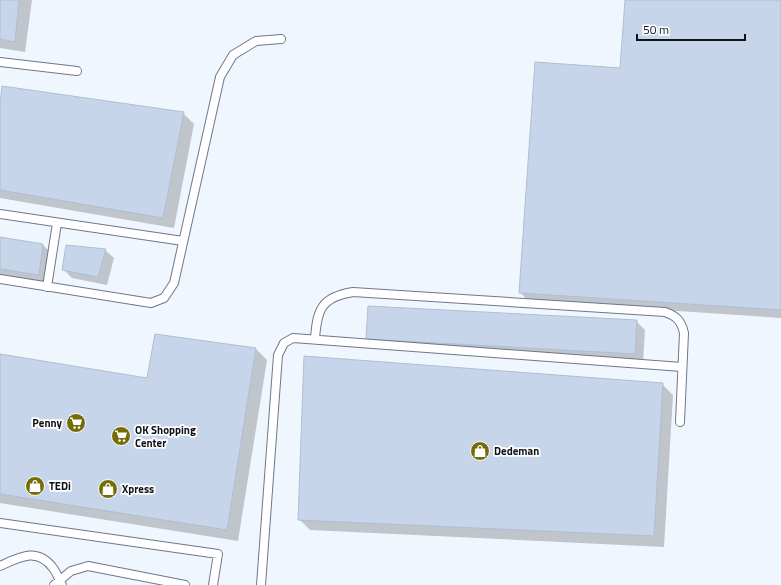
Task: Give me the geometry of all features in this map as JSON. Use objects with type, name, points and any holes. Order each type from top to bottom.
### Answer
[{"type":"lane","points":[[0,279],[151,303],[164,298],[174,283],[220,77],[234,55],[256,41],[281,39]]},
{"type":"lane","points":[[0,62],[77,71]]},
{"type":"lane","points":[[0,214],[183,241]]},
{"type":"lane","points":[[47,286],[57,223]]},
{"type":"lane","points":[[315,340],[316,317],[321,308],[330,298],[353,292],[647,309],[665,312],[676,316],[682,324],[684,333],[680,422]]},
{"type":"lane","points":[[261,585],[278,355],[284,343],[293,338],[682,367]]},
{"type":"lane","points":[[0,523],[218,554],[213,585]]},
{"type":"lane","points":[[0,566],[22,556],[34,555],[43,559],[54,569],[59,584],[71,571],[88,566],[185,585]]},
{"type":"building","points":[[0,0],[19,0],[15,42],[0,39]]},
{"type":"building","points":[[625,0],[781,0],[781,310],[519,293],[535,62],[620,68]]},
{"type":"building","points":[[2,86],[184,112],[163,218],[0,190],[0,102]]},
{"type":"building","points":[[0,237],[43,244],[39,275],[0,269]]},
{"type":"building","points":[[66,245],[106,249],[98,277],[62,270]]},
{"type":"building","points":[[368,306],[637,320],[635,354],[366,339]]},
{"type":"building","name":"OK Shopping Center","points":[[155,334],[256,348],[227,530],[0,494],[0,354],[147,378]]},
{"type":"building","name":"Dedeman","points":[[304,356],[663,383],[654,536],[298,520]]},
{"type":"place","name":"Penny","points":[[76,423]]},
{"type":"place","name":"OK Shopping Center","points":[[121,436]]},
{"type":"place","name":"Dedeman","points":[[480,451]]},
{"type":"place","name":"TEDi","points":[[35,486]]},
{"type":"place","name":"Xpress","points":[[108,489]]}]
